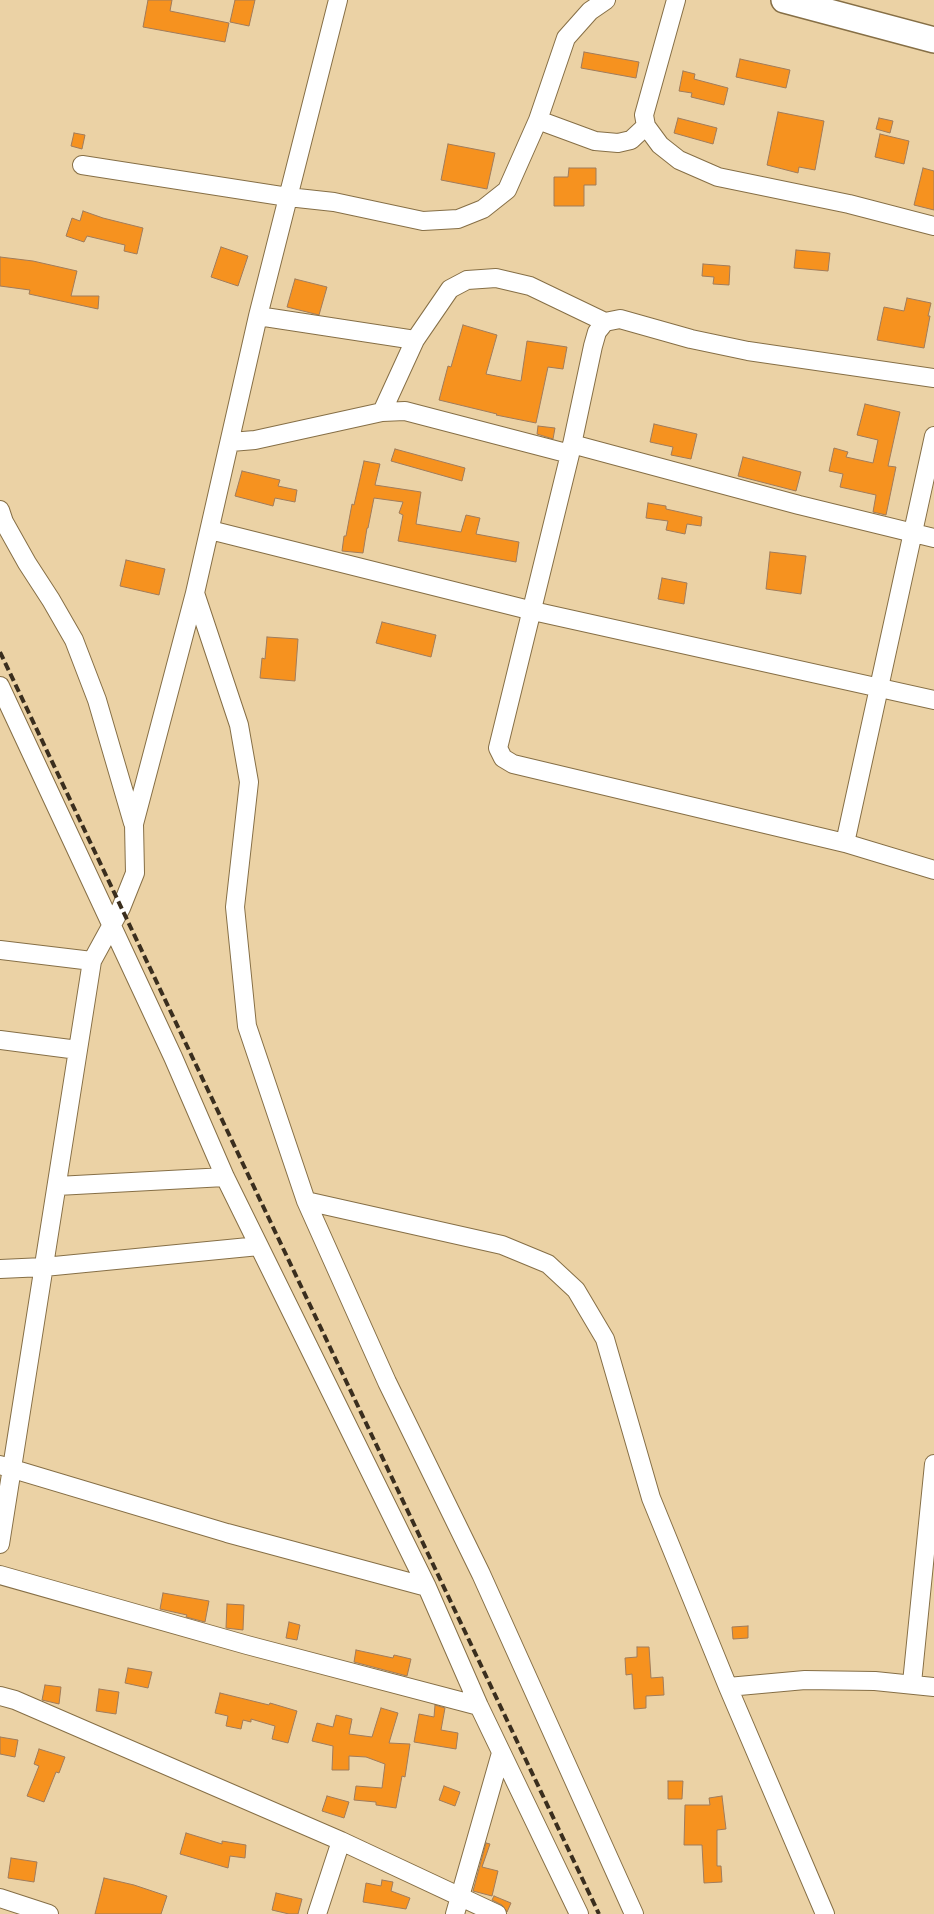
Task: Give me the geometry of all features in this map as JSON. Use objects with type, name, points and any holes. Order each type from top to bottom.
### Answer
[{"type":"street","points":[[134,824],[195,593],[231,442],[258,316],[338,0]]},
{"type":"street","points":[[82,165],[288,197],[334,202],[423,221],[458,219],[484,209],[507,190],[538,120],[566,38],[590,11],[606,0]]},
{"type":"street","points":[[676,0],[644,115],[646,126],[660,145],[679,160],[718,177],[849,204],[934,226]]},
{"type":"street","points":[[784,0],[934,40]]},
{"type":"street","points":[[823,0],[934,26]]},
{"type":"street","points":[[538,120],[595,141],[618,143],[631,140],[646,126]]},
{"type":"street","points":[[382,412],[415,340],[450,288],[467,280],[496,278],[530,286],[605,322],[620,319],[691,339],[748,351],[934,378]]},
{"type":"street","points":[[258,316],[415,340]]},
{"type":"street","points":[[605,322],[597,332],[593,346],[533,611],[498,748],[503,758],[513,764],[845,843],[934,870]]},
{"type":"street","points":[[231,442],[254,440],[382,412],[405,411],[571,449],[934,538]]},
{"type":"street","points":[[845,843],[934,436]]},
{"type":"street","points":[[0,510],[4,522],[27,563],[74,640],[98,700],[134,824],[135,873],[92,961],[44,1267],[6,1467],[0,1544]]},
{"type":"street","points":[[210,530],[533,611],[934,700]]},
{"type":"street","points":[[195,593],[239,724],[250,782],[235,906],[248,1026],[306,1201],[387,1382],[485,1583],[634,1914]]},
{"type":"street","points":[[0,686],[110,927],[172,1057],[225,1177],[427,1587],[479,1706],[579,1914]]},
{"type":"street","points":[[0,950],[92,961]]},
{"type":"street","points":[[0,1040],[78,1050]]},
{"type":"street","points":[[57,1186],[225,1177]]},
{"type":"street","points":[[306,1201],[502,1246],[548,1264],[576,1290],[605,1339],[651,1498],[820,1913]]},
{"type":"street","points":[[0,1270],[260,1246]]},
{"type":"street","points":[[912,1683],[934,1464]]},
{"type":"street","points":[[6,1467],[227,1533],[427,1587]]},
{"type":"street","points":[[0,1576],[247,1646],[479,1706]]},
{"type":"street","points":[[728,1687],[805,1680],[912,1683],[934,1686]]},
{"type":"street","points":[[0,1696],[15,1700],[341,1841],[497,1914]]},
{"type":"street","points":[[455,1914],[501,1752]]},
{"type":"street","points":[[317,1914],[341,1841]]},
{"type":"street","points":[[0,1898],[49,1914]]},
{"type":"building","points":[[148,0],[172,0],[170,11],[229,23],[225,42],[143,27]]},
{"type":"building","points":[[235,0],[255,0],[249,26],[230,22]]},
{"type":"building","points":[[584,52],[639,62],[636,78],[581,68]]},
{"type":"building","points":[[740,59],[790,70],[786,88],[736,77]]},
{"type":"building","points":[[683,71],[695,74],[694,79],[728,88],[724,105],[691,97],[692,93],[679,91]]},
{"type":"building","points":[[778,112],[824,121],[815,170],[799,167],[798,173],[767,165]]},
{"type":"building","points":[[678,118],[717,128],[713,144],[674,133]]},
{"type":"building","points":[[879,118],[893,121],[890,133],[876,129]]},
{"type":"building","points":[[74,133],[85,135],[82,149],[71,146]]},
{"type":"building","points":[[880,134],[909,141],[904,164],[875,157]]},
{"type":"building","points":[[448,144],[495,153],[487,189],[441,180]]},
{"type":"building","points":[[569,168],[596,168],[596,185],[584,185],[584,206],[554,206],[554,177],[568,177]]},
{"type":"building","points":[[923,168],[934,171],[934,210],[914,205]]},
{"type":"building","points":[[83,211],[143,228],[137,254],[124,251],[125,245],[87,236],[84,242],[66,236],[72,218],[80,221]]},
{"type":"building","points":[[221,247],[248,256],[238,286],[211,277]]},
{"type":"building","points":[[796,250],[830,253],[828,271],[794,268]]},
{"type":"building","points":[[0,257],[33,261],[77,271],[71,296],[99,296],[98,309],[29,294],[30,290],[0,286]]},
{"type":"building","points":[[703,264],[730,266],[729,285],[713,284],[714,277],[702,276]]},
{"type":"building","points":[[295,279],[327,287],[319,315],[287,307]]},
{"type":"building","points":[[907,298],[931,303],[924,348],[877,340],[884,307],[904,311]]},
{"type":"building","points":[[463,325],[497,335],[486,374],[521,381],[527,341],[567,347],[563,369],[548,367],[536,423],[439,400],[448,366],[451,367]]},
{"type":"building","points":[[865,404],[900,412],[888,466],[896,467],[886,515],[873,512],[876,495],[840,487],[843,474],[829,471],[834,448],[848,452],[846,457],[873,463],[878,440],[857,435]]},
{"type":"building","points":[[654,424],[697,434],[691,459],[671,455],[673,447],[650,442]]},
{"type":"building","points":[[538,426],[555,428],[553,439],[537,434]]},
{"type":"building","points":[[395,449],[465,468],[462,481],[391,461]]},
{"type":"building","points":[[743,457],[801,472],[796,491],[738,476]]},
{"type":"building","points":[[364,461],[380,464],[375,485],[421,492],[416,524],[461,532],[466,515],[480,518],[476,534],[519,542],[516,562],[398,541],[403,515],[399,513],[403,502],[374,498],[363,553],[342,551],[344,536],[346,536],[352,504],[354,505]]},
{"type":"building","points":[[242,471],[280,480],[278,486],[297,490],[295,502],[275,498],[273,506],[235,496]]},
{"type":"building","points":[[648,503],[666,506],[666,509],[702,517],[701,526],[687,524],[685,534],[666,530],[668,521],[646,518]]},
{"type":"building","points":[[770,552],[806,556],[801,594],[766,589]]},
{"type":"building","points":[[126,560],[165,569],[159,595],[120,586]]},
{"type":"building","points":[[662,578],[687,583],[684,604],[658,599]]},
{"type":"building","points":[[382,622],[436,635],[431,657],[376,643]]},
{"type":"building","points":[[267,637],[298,639],[295,681],[260,678],[262,658],[265,659]]},
{"type":"building","points":[[163,1593],[209,1601],[205,1622],[186,1617],[187,1615],[160,1609]]},
{"type":"building","points":[[227,1604],[244,1605],[243,1630],[226,1628]]},
{"type":"building","points":[[289,1622],[300,1625],[297,1640],[286,1638]]},
{"type":"building","points":[[748,1626],[748,1638],[733,1639],[732,1627]]},
{"type":"building","points":[[637,1647],[649,1647],[651,1678],[663,1677],[664,1695],[646,1696],[646,1708],[634,1709],[632,1674],[626,1675],[625,1658],[637,1657]]},
{"type":"building","points":[[356,1650],[393,1658],[394,1655],[411,1659],[407,1676],[354,1662]]},
{"type":"building","points":[[128,1668],[152,1672],[148,1688],[125,1683]]},
{"type":"building","points":[[45,1685],[61,1687],[59,1704],[42,1700]]},
{"type":"building","points":[[99,1689],[119,1692],[116,1714],[96,1711]]},
{"type":"building","points":[[220,1693],[269,1705],[270,1703],[297,1711],[288,1743],[272,1739],[275,1726],[251,1719],[251,1722],[243,1720],[241,1729],[226,1726],[228,1716],[215,1713]]},
{"type":"building","points":[[435,1705],[445,1708],[441,1730],[458,1733],[456,1749],[414,1742],[419,1714],[434,1717]]},
{"type":"building","points":[[381,1708],[398,1713],[389,1743],[410,1744],[405,1777],[402,1776],[396,1808],[376,1805],[376,1802],[354,1800],[356,1786],[382,1788],[385,1764],[366,1757],[349,1756],[349,1770],[332,1770],[333,1746],[312,1741],[317,1723],[333,1727],[336,1715],[352,1719],[349,1734],[372,1737]]},
{"type":"building","points":[[0,1737],[18,1740],[15,1757],[0,1754]]},
{"type":"building","points":[[39,1749],[65,1757],[59,1773],[56,1772],[44,1802],[27,1796],[39,1766],[34,1764]]},
{"type":"building","points":[[668,1781],[683,1781],[682,1799],[668,1799]]},
{"type":"building","points":[[444,1786],[460,1792],[455,1806],[439,1800]]},
{"type":"building","points":[[327,1796],[349,1802],[344,1818],[322,1811]]},
{"type":"building","points":[[722,1796],[726,1829],[717,1830],[717,1866],[721,1866],[722,1882],[704,1883],[702,1845],[684,1845],[685,1805],[710,1805],[709,1798]]},
{"type":"building","points":[[186,1833],[222,1844],[222,1841],[246,1845],[245,1858],[230,1856],[228,1868],[180,1854]]},
{"type":"building","points":[[486,1843],[490,1844],[482,1867],[498,1871],[492,1896],[473,1891]]},
{"type":"building","points":[[11,1858],[37,1862],[34,1882],[8,1878]]},
{"type":"building","points":[[104,1878],[134,1885],[167,1896],[161,1914],[95,1914]]},
{"type":"building","points":[[382,1880],[393,1882],[391,1891],[410,1898],[406,1909],[363,1902],[366,1883],[381,1886]]},
{"type":"building","points":[[276,1893],[302,1899],[298,1914],[272,1910]]},
{"type":"building","points":[[494,1896],[511,1903],[507,1912],[502,1905],[492,1900]]},
{"type":"railway","points":[[0,652],[599,1914]]}]
